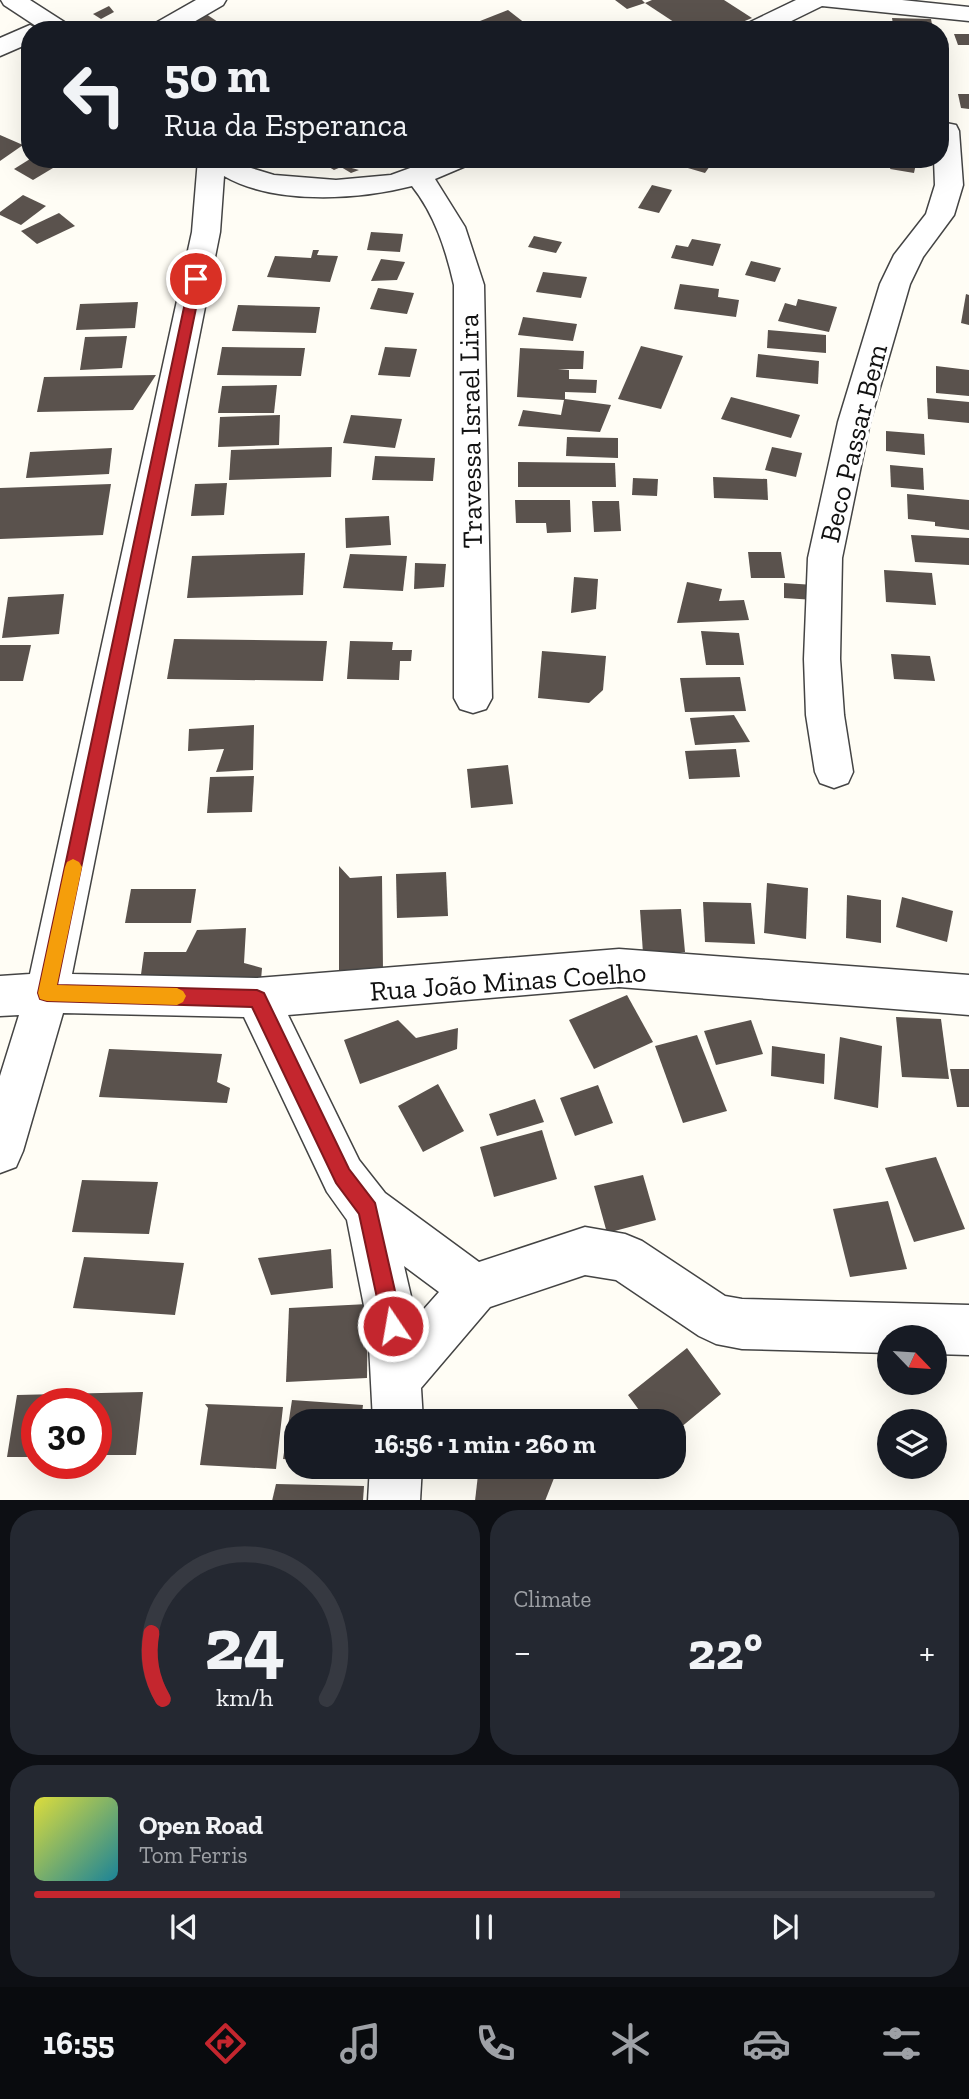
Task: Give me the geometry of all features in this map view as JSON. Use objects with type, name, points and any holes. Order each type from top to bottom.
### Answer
[{"type":"street","points":[[13,0],[35,21]]},
{"type":"street","points":[[178,21],[214,0]]},
{"type":"street","points":[[772,21],[816,0]]},
{"type":"street","points":[[826,0],[969,14]]},
{"type":"street","points":[[0,48],[21,39]]},
{"type":"street","name":"Beco Passar Bem","points":[[834,772],[825,715],[822,659],[825,558],[854,422],[895,284],[909,256],[940,215],[949,185],[951,131]]},
{"type":"street","points":[[0,1151],[47,993],[206,232],[211,168]]},
{"type":"street","points":[[232,168],[241,174],[300,186],[366,187],[418,176],[437,168]]},
{"type":"street","name":"Travessa Israel Lira","points":[[418,176],[442,205],[461,252],[468,285],[473,698]]},
{"type":"street","name":"Rua João Minas Coelho","points":[[47,993],[257,999],[619,968],[969,995]]},
{"type":"street","points":[[0,996],[47,993]]},
{"type":"street","points":[[257,999],[343,1176],[368,1210],[474,1289]]},
{"type":"street","points":[[368,1210],[393,1326],[398,1399]]},
{"type":"street","points":[[398,1399],[474,1289],[585,1251],[625,1258],[716,1319],[742,1324],[969,1330]]},
{"type":"street","points":[[394,1500],[395,1479]]},
{"type":"building","points":[[615,0],[642,0],[645,3],[627,9]]},
{"type":"building","points":[[652,0],[724,0],[752,18],[745,21],[672,21],[645,3]]},
{"type":"building","points":[[109,6],[114,12],[101,19],[93,14]]},
{"type":"building","points":[[508,10],[522,21],[480,21]]},
{"type":"building","points":[[203,12],[216,21],[181,21]]},
{"type":"building","points":[[892,18],[931,21],[892,21]]},
{"type":"building","points":[[954,34],[969,34],[969,45],[958,45]]},
{"type":"building","points":[[958,94],[969,94],[969,109],[961,108]]},
{"type":"building","points":[[0,135],[21,144],[21,146],[0,161]]},
{"type":"building","points":[[21,165],[21,168],[53,168],[33,180],[14,169]]},
{"type":"building","points":[[343,168],[359,170],[351,173]]},
{"type":"building","points":[[688,168],[709,168],[705,173]]},
{"type":"building","points":[[890,168],[915,168],[914,173]]},
{"type":"building","points":[[652,185],[672,190],[659,213],[638,208]]},
{"type":"building","points":[[23,195],[46,206],[21,225],[0,215],[0,212]]},
{"type":"building","points":[[59,213],[75,226],[37,244],[21,231]]},
{"type":"building","points":[[371,232],[403,234],[400,252],[367,250]]},
{"type":"building","points":[[534,236],[562,242],[556,253],[528,247]]},
{"type":"building","points":[[692,239],[721,244],[713,266],[671,258],[676,245],[688,247]]},
{"type":"building","points":[[313,250],[319,250],[317,255],[338,256],[330,282],[267,277],[275,256],[311,258]]},
{"type":"building","points":[[381,259],[405,262],[397,280],[371,281]]},
{"type":"building","points":[[751,261],[781,268],[775,282],[745,275]]},
{"type":"building","points":[[543,272],[587,277],[581,298],[536,292]]},
{"type":"building","points":[[680,284],[719,289],[718,297],[739,300],[736,317],[674,309]]},
{"type":"building","points":[[378,288],[414,293],[407,314],[370,309]]},
{"type":"building","points":[[966,294],[969,295],[969,325],[961,323]]},
{"type":"building","points":[[798,299],[837,307],[829,332],[778,321],[785,303],[796,306]]},
{"type":"building","points":[[138,302],[135,328],[76,330],[80,304]]},
{"type":"building","points":[[238,305],[320,307],[316,333],[232,331]]},
{"type":"building","points":[[523,317],[577,324],[573,341],[518,335]]},
{"type":"building","points":[[768,330],[826,335],[826,353],[767,348]]},
{"type":"building","points":[[127,336],[122,368],[80,370],[85,337]]},
{"type":"building","points":[[641,346],[683,356],[661,409],[618,399]]},
{"type":"building","points":[[222,347],[305,348],[301,376],[217,375]]},
{"type":"building","points":[[385,347],[417,349],[410,377],[378,375]]},
{"type":"building","points":[[520,348],[584,351],[583,369],[558,369],[569,370],[569,379],[597,380],[596,393],[565,392],[565,399],[611,405],[600,432],[518,426],[523,410],[561,415],[564,400],[517,397]]},
{"type":"building","points":[[758,354],[819,361],[818,384],[756,377]]},
{"type":"building","points":[[936,366],[969,370],[969,396],[936,393]]},
{"type":"building","points":[[156,375],[133,410],[37,412],[44,377]]},
{"type":"building","points":[[277,385],[274,413],[218,413],[222,386]]},
{"type":"building","points":[[731,397],[800,415],[791,438],[721,419]]},
{"type":"building","points":[[927,398],[969,402],[969,423],[928,419]]},
{"type":"building","points":[[280,415],[279,445],[218,447],[220,417]]},
{"type":"building","points":[[351,415],[402,419],[395,448],[343,443]]},
{"type":"building","points":[[886,431],[924,434],[925,455],[886,451]]},
{"type":"building","points":[[567,437],[618,438],[618,458],[566,456]]},
{"type":"building","points":[[332,447],[331,477],[229,480],[231,450]]},
{"type":"building","points":[[772,447],[802,453],[796,477],[765,470]]},
{"type":"building","points":[[112,448],[109,474],[26,478],[30,452]]},
{"type":"building","points":[[375,456],[435,458],[433,481],[372,480]]},
{"type":"building","points":[[518,462],[615,463],[616,487],[518,487]]},
{"type":"building","points":[[890,465],[923,468],[924,490],[891,487]]},
{"type":"building","points":[[713,477],[767,479],[768,500],[714,498]]},
{"type":"building","points":[[633,478],[658,479],[657,496],[632,495]]},
{"type":"building","points":[[227,483],[224,515],[191,516],[195,484]]},
{"type":"building","points":[[111,484],[103,535],[0,539],[0,488]]},
{"type":"building","points":[[907,494],[969,500],[969,530],[908,519]]},
{"type":"building","points":[[515,500],[570,500],[571,532],[547,533],[546,523],[516,523]]},
{"type":"building","points":[[592,501],[619,501],[621,531],[594,532]]},
{"type":"building","points":[[389,516],[391,545],[346,548],[345,518]]},
{"type":"building","points":[[911,535],[969,538],[969,565],[915,562]]},
{"type":"building","points":[[748,552],[781,552],[785,578],[751,578]]},
{"type":"building","points":[[305,553],[303,595],[187,598],[192,556]]},
{"type":"building","points":[[350,554],[407,556],[403,591],[343,588]]},
{"type":"building","points":[[415,563],[446,564],[444,587],[414,589]]},
{"type":"building","points":[[884,570],[932,573],[936,605],[886,602]]},
{"type":"building","points":[[574,577],[598,579],[596,609],[571,613]]},
{"type":"building","points":[[687,582],[722,589],[719,601],[744,600],[749,620],[677,623]]},
{"type":"building","points":[[784,583],[814,585],[815,600],[784,598]]},
{"type":"building","points":[[64,594],[59,634],[2,638],[8,597]]},
{"type":"building","points":[[701,631],[739,633],[744,665],[706,665]]},
{"type":"building","points":[[174,639],[327,641],[323,681],[167,679]]},
{"type":"building","points":[[350,641],[393,642],[392,650],[412,650],[411,661],[400,661],[399,680],[347,679]]},
{"type":"building","points":[[0,645],[31,645],[23,681],[0,681]]},
{"type":"building","points":[[542,651],[606,656],[603,690],[589,703],[538,698]]},
{"type":"building","points":[[891,654],[930,656],[935,681],[894,679]]},
{"type":"building","points":[[740,677],[746,711],[685,712],[680,678]]},
{"type":"building","points":[[734,715],[750,742],[695,745],[690,718]]},
{"type":"building","points":[[254,725],[253,770],[216,772],[224,749],[188,751],[189,729]]},
{"type":"building","points":[[736,749],[740,777],[689,779],[685,751]]},
{"type":"building","points":[[508,765],[513,804],[471,808],[467,769]]},
{"type":"building","points":[[254,776],[252,812],[207,813],[210,777]]},
{"type":"building","points":[[339,866],[350,878],[382,876],[383,971],[339,973]]},
{"type":"building","points":[[446,872],[448,916],[397,918],[396,874]]},
{"type":"building","points":[[767,883],[808,888],[806,939],[764,933]]},
{"type":"building","points":[[131,889],[196,889],[191,923],[125,923]]},
{"type":"building","points":[[847,895],[881,900],[881,943],[846,938]]},
{"type":"building","points":[[902,897],[953,911],[947,942],[896,927]]},
{"type":"building","points":[[703,902],[751,903],[755,944],[705,942]]},
{"type":"building","points":[[681,909],[685,952],[643,953],[640,910]]},
{"type":"building","points":[[246,928],[244,963],[262,968],[261,980],[140,982],[144,952],[186,952],[197,930]]},
{"type":"building","points":[[627,995],[653,1042],[594,1069],[569,1020]]},
{"type":"building","points":[[896,1017],[941,1019],[949,1079],[902,1077]]},
{"type":"building","points":[[398,1020],[416,1038],[458,1028],[457,1049],[360,1084],[344,1040]]},
{"type":"building","points":[[751,1020],[763,1054],[716,1065],[704,1031]]},
{"type":"building","points":[[697,1035],[727,1111],[683,1123],[655,1046]]},
{"type":"building","points":[[840,1037],[882,1046],[878,1108],[834,1099]]},
{"type":"building","points":[[772,1046],[825,1054],[824,1084],[771,1076]]},
{"type":"building","points":[[109,1049],[222,1054],[217,1082],[230,1088],[227,1103],[99,1097]]},
{"type":"building","points":[[950,1069],[969,1069],[969,1107],[957,1107]]},
{"type":"building","points":[[438,1084],[464,1131],[423,1152],[398,1106]]},
{"type":"building","points":[[598,1085],[613,1123],[575,1136],[560,1098]]},
{"type":"building","points":[[535,1099],[544,1122],[497,1136],[489,1114]]},
{"type":"building","points":[[542,1130],[557,1179],[494,1197],[480,1147]]},
{"type":"building","points":[[936,1157],[965,1229],[914,1242],[885,1168]]},
{"type":"building","points":[[643,1175],[656,1220],[607,1233],[594,1186]]},
{"type":"building","points":[[82,1180],[158,1182],[149,1234],[72,1232]]},
{"type":"building","points":[[888,1201],[907,1269],[850,1277],[833,1209]]},
{"type":"building","points":[[331,1249],[333,1288],[271,1295],[258,1258]]},
{"type":"building","points":[[84,1257],[184,1263],[175,1315],[73,1308]]},
{"type":"building","points":[[368,1304],[367,1378],[286,1382],[289,1308]]},
{"type":"building","points":[[687,1348],[721,1394],[686,1423],[686,1409],[638,1409],[628,1395]]},
{"type":"building","points":[[143,1392],[136,1455],[112,1455],[112,1393]]},
{"type":"building","points":[[17,1395],[21,1395],[21,1457],[7,1457]]},
{"type":"building","points":[[292,1400],[363,1405],[362,1409],[291,1409]]},
{"type":"building","points":[[205,1404],[283,1407],[276,1469],[200,1465],[208,1408]]},
{"type":"building","points":[[478,1479],[554,1479],[545,1500],[475,1500]]},
{"type":"building","points":[[276,1484],[364,1486],[363,1500],[272,1500]]},
{"type":"slow traffic","points":[[73,867],[47,993],[177,996]]},
{"type":"route","points":[[196,279],[47,993],[257,999],[343,1176],[368,1210],[393,1326]]}]
